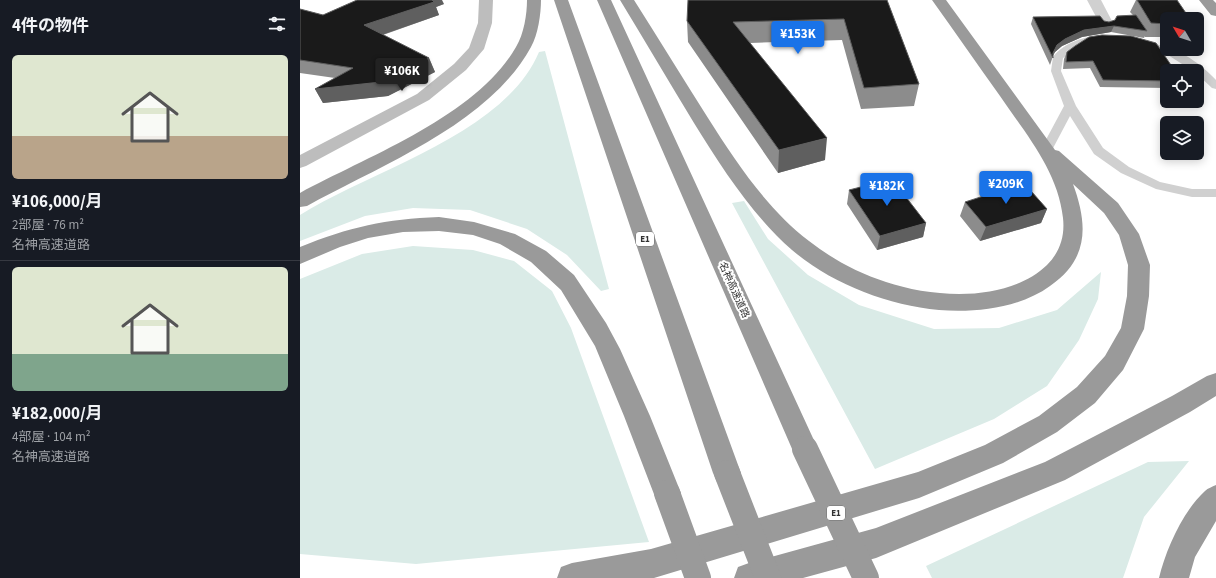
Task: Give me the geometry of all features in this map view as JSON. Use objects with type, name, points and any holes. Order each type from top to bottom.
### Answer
[{"type":"highway","points":[[1206,0],[1216,12]]},
{"type":"highway","name":"E1","points":[[561,2],[727,473],[768,578]]},
{"type":"highway","name":"名神高速道路","points":[[605,2],[805,449],[866,578]]},
{"type":"highway","points":[[628,2],[702,123],[735,172],[768,216],[801,246],[839,271],[885,290],[930,301],[976,302],[1018,294],[1046,279],[1064,262],[1074,240],[1073,216],[1071,208],[1064,187],[1047,149],[953,18],[934,2]]},
{"type":"highway","points":[[300,201],[415,140],[476,101],[505,74],[524,46],[534,3]]},
{"type":"highway","points":[[572,578],[651,564],[919,485],[994,454],[1048,424],[1086,395],[1114,363],[1132,329],[1138,296],[1139,264],[1129,234],[1111,208],[1047,149]]},
{"type":"highway","points":[[300,256],[320,246],[365,232],[407,224],[448,224],[482,230],[512,241],[543,260],[566,282],[603,338],[627,391],[698,578]]},
{"type":"highway","points":[[749,578],[876,543],[1055,471],[1174,408],[1216,383]]},
{"type":"highway","points":[[1174,578],[1176,565],[1203,514],[1216,499]]},
{"type":"street","points":[[300,162],[423,97],[460,67],[476,49],[485,23],[486,0]]},
{"type":"street","points":[[1094,0],[1106,23]]},
{"type":"lane","points":[[1117,38],[1087,39],[1071,46],[1058,57],[1056,71],[1070,106],[1098,151],[1125,170],[1156,185],[1192,193],[1216,193]]},
{"type":"lane","points":[[1130,40],[1168,51],[1188,62],[1205,74],[1216,86]]},
{"type":"lane","points":[[1047,149],[1070,106]]},
{"type":"shaded area","points":[[545,51],[609,289],[601,291],[567,255],[527,229],[470,210],[413,208],[365,216],[300,241],[300,215],[329,198],[433,148],[467,128],[497,106],[522,81],[539,52]]},
{"type":"shaded area","points":[[744,201],[768,239],[808,275],[859,305],[934,329],[999,328],[1057,310],[1101,272],[1098,299],[1079,340],[1047,386],[994,419],[875,469],[732,203]]},
{"type":"shaded area","points":[[413,246],[473,250],[514,261],[552,291],[571,328],[649,542],[416,564],[300,554],[300,279],[362,254]]},
{"type":"shaded area","points":[[1189,461],[1144,517],[1123,578],[932,578],[926,566],[1148,462]]},
{"type":"building","points":[[357,0],[432,0],[434,2],[364,25],[429,58],[381,82],[315,89],[353,68],[300,60],[300,9],[323,15]]},
{"type":"building","points":[[688,0],[887,0],[919,84],[864,88],[844,19],[733,22],[827,138],[779,150],[687,21]]},
{"type":"building","points":[[1137,0],[1177,0],[1185,12],[1160,12],[1160,24],[1151,23]]},
{"type":"building","points":[[1136,15],[1147,31],[1114,26],[1084,30],[1065,39],[1057,45],[1053,53],[1053,58],[1033,17],[1100,16],[1104,21],[1109,22],[1115,20],[1117,16]]},
{"type":"building","points":[[1102,35],[1131,36],[1156,43],[1160,49],[1160,56],[1165,56],[1170,64],[1160,64],[1160,81],[1103,80],[1093,61],[1066,62],[1067,52],[1089,37]]},
{"type":"building","points":[[892,179],[926,223],[880,236],[849,190]]},
{"type":"building","points":[[1024,183],[1047,209],[986,227],[965,202]]}]
